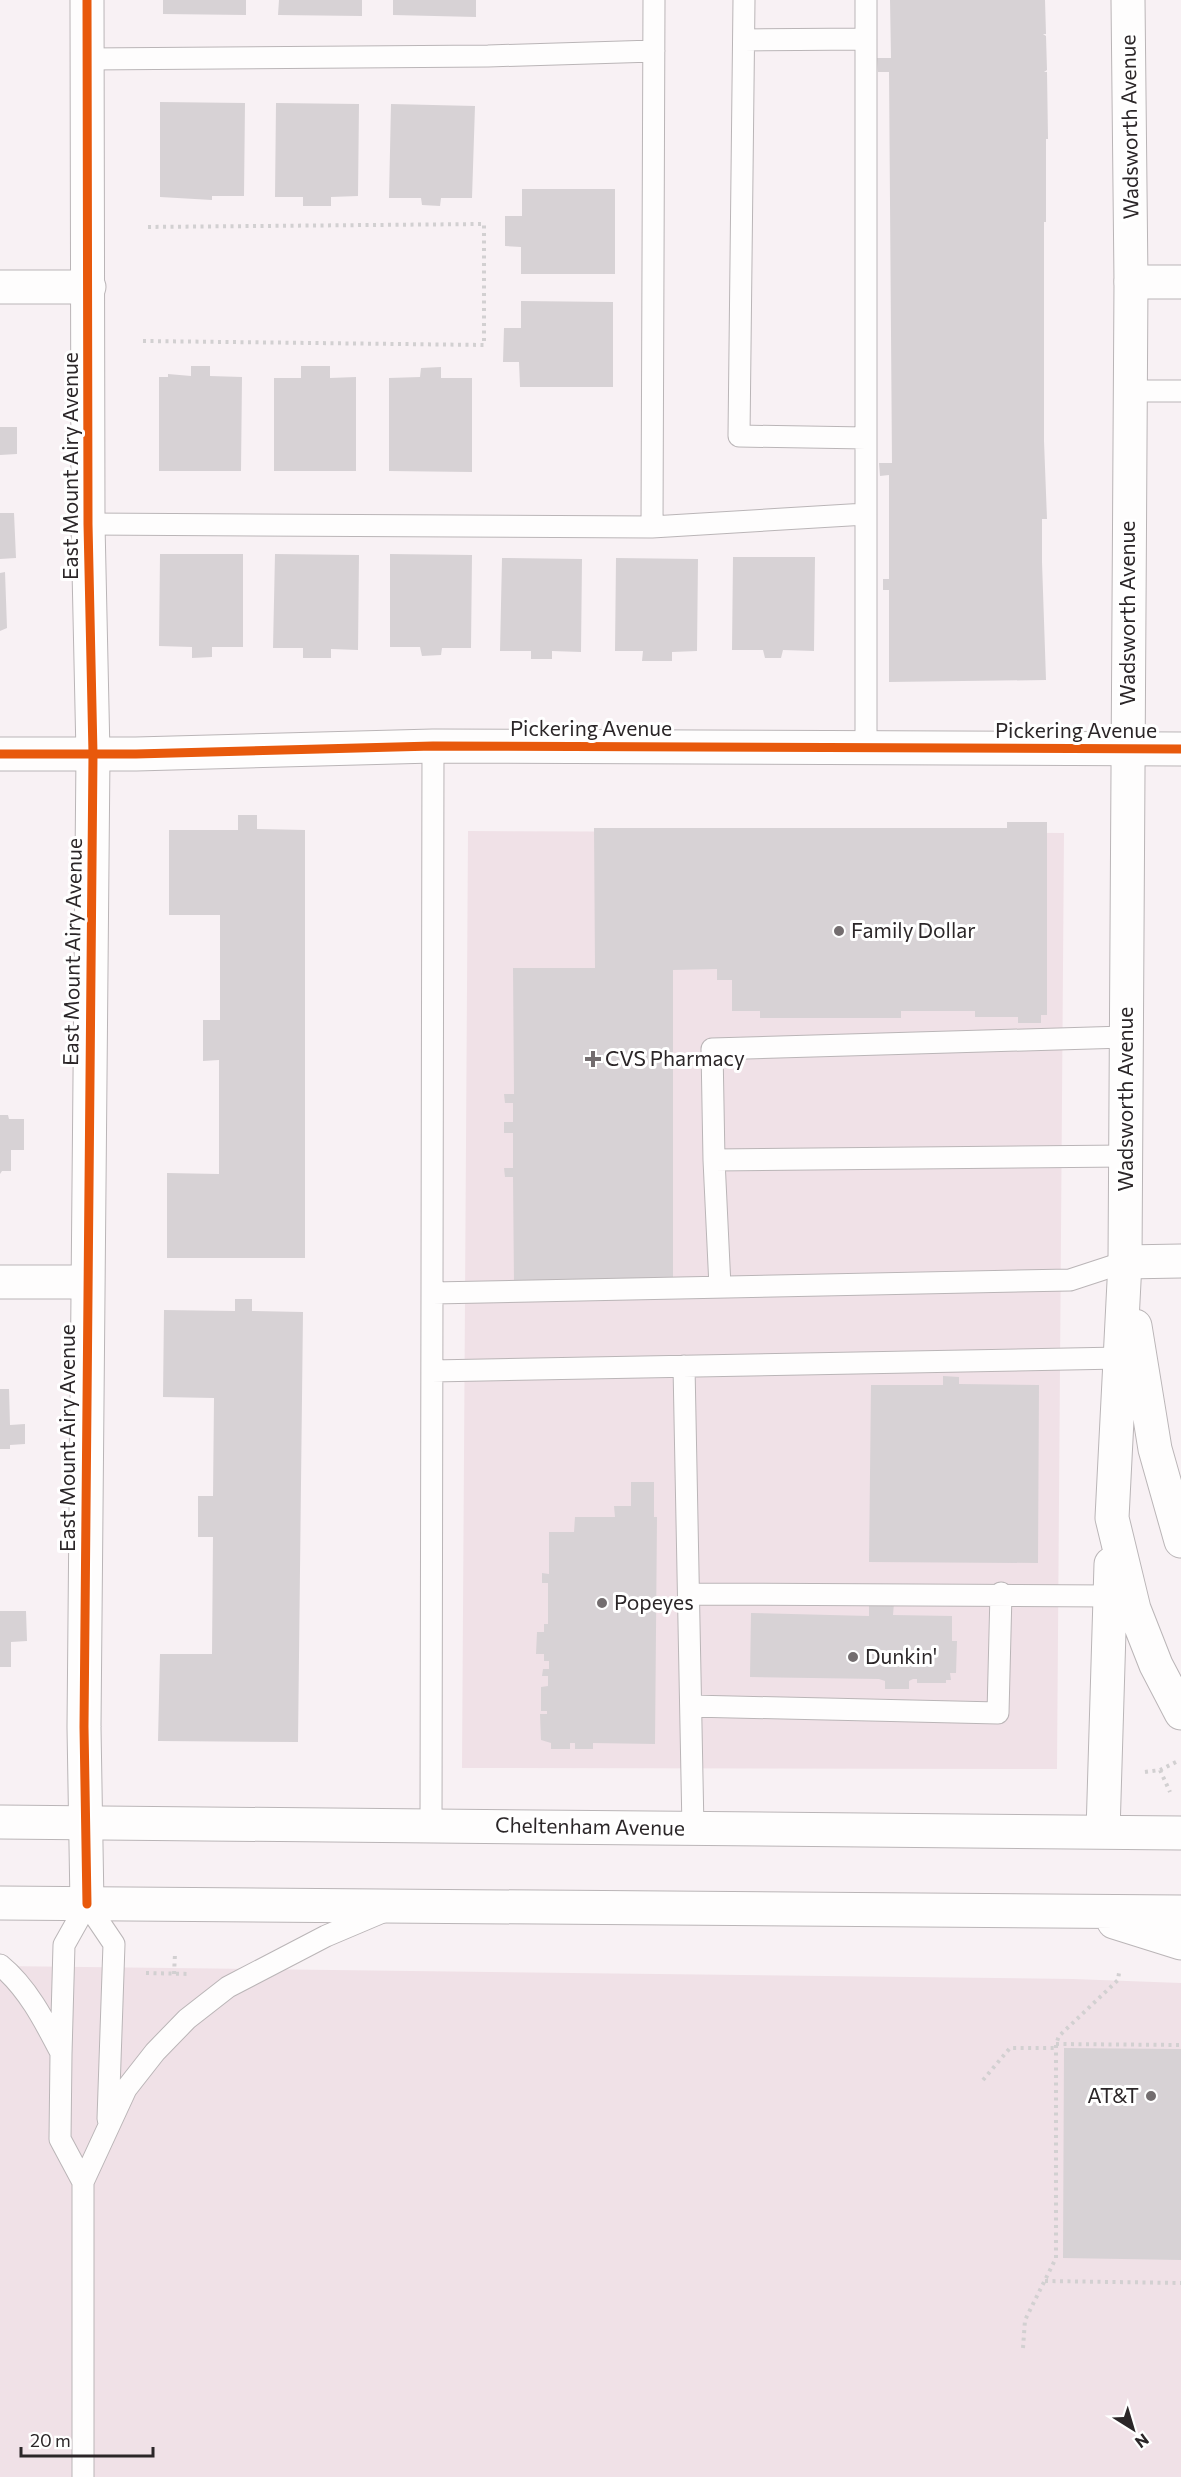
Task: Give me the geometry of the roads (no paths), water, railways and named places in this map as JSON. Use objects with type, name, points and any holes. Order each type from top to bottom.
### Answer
[{"type":"main road","name":"East Mount Airy Avenue","points":[[87,0],[88,524],[93,754],[87,1282],[85,1822],[87,1904]]},
{"type":"main road","name":"Wadsworth Avenue","points":[[1128,0],[1131,282],[1125,1262],[1112,1518],[1134,1609],[1156,1665],[1181,1713]]},
{"type":"main road","points":[[1131,282],[1181,282]]},
{"type":"main road","points":[[0,287],[89,287]]},
{"type":"main road","name":"Pickering Avenue","points":[[0,754],[433,746],[1181,749]]},
{"type":"main road","name":"Wadsworth Avenue","points":[[1125,1262],[1155,1449],[1181,1541]]},
{"type":"main road","points":[[1125,1262],[1181,1262]]},
{"type":"main road","points":[[0,1282],[87,1282]]},
{"type":"main road","points":[[1103,1832],[1112,1518]]},
{"type":"main road","name":"Cheltenham Avenue","points":[[0,1822],[1181,1833]]},
{"type":"main road","points":[[0,1903],[1181,1912]]},
{"type":"main road","points":[[1078,1911],[1181,1943]]},
{"type":"lane","points":[[652,527],[654,0]]},
{"type":"lane","points":[[744,0],[740,436],[866,438]]},
{"type":"lane","points":[[866,0],[866,749]]},
{"type":"lane","points":[[744,40],[866,39]]},
{"type":"lane","points":[[88,59],[489,56],[654,51]]},
{"type":"lane","points":[[1130,391],[1181,391]]},
{"type":"lane","points":[[88,524],[652,527],[866,514]]},
{"type":"lane","points":[[431,1826],[433,746]]},
{"type":"lane","points":[[720,1287],[712,1049],[1125,1038]]},
{"type":"lane","points":[[714,1160],[1126,1156]]},
{"type":"lane","points":[[433,1293],[1070,1280],[1125,1262]]},
{"type":"lane","points":[[432,1371],[1120,1358]]},
{"type":"lane","points":[[684,1366],[693,1829]]},
{"type":"lane","points":[[689,1594],[1000,1593],[1110,1596]]},
{"type":"lane","points":[[691,1706],[998,1713],[1000,1593]]},
{"type":"lane","points":[[83,2182],[60,2139],[61,2054],[64,1945],[87,1904],[114,1944],[108,2132]]},
{"type":"lane","points":[[83,2477],[83,2182],[126,2090],[155,2052],[187,2019],[228,1987],[327,1936],[396,1906]]},
{"type":"lane","points":[[0,1965],[23,1990],[44,2020],[61,2054]]},
{"type":"place","name":"Family Dollar","points":[[839,931]]},
{"type":"place","name":"CVS Pharmacy","points":[[593,1059]]},
{"type":"place","name":"Popeyes","points":[[602,1603]]},
{"type":"place","name":"Dunkin'","points":[[853,1657]]},
{"type":"place","name":"AT&T","points":[[1151,2096]]}]
